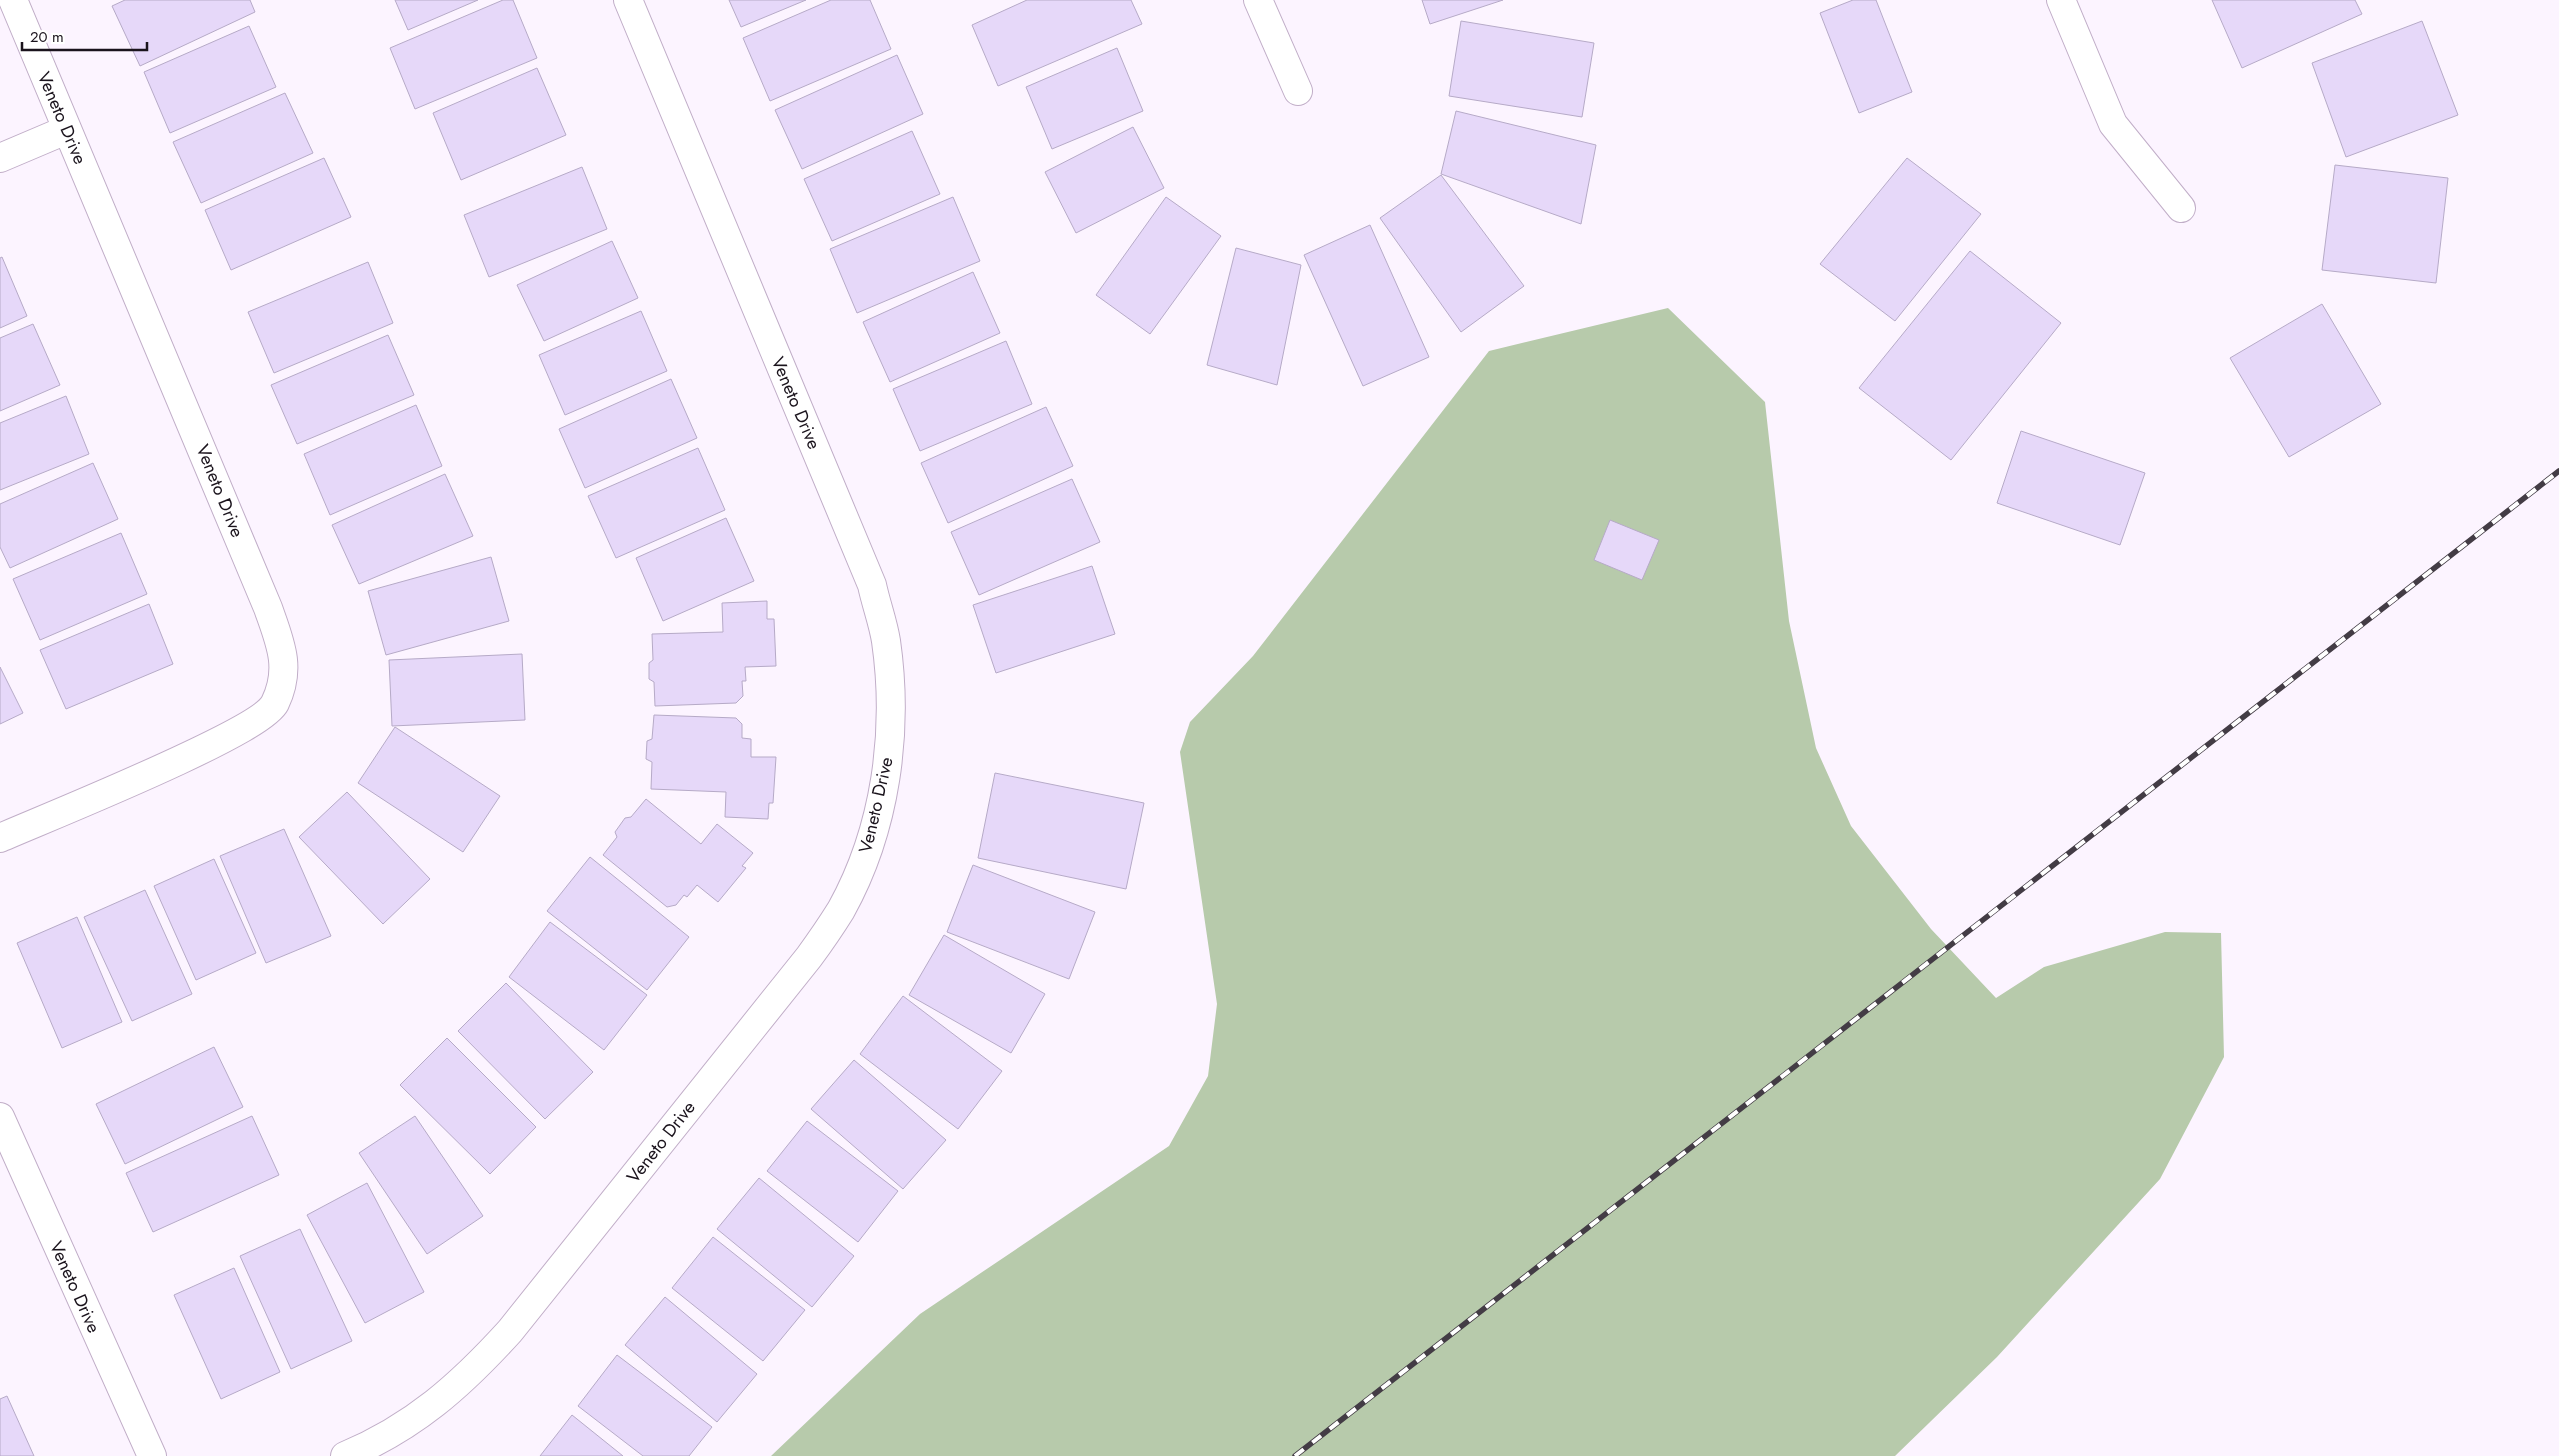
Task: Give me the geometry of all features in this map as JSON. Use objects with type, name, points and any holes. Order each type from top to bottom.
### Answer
[{"type":"street","name":"Veneto Drive","points":[[0,838],[186,756],[250,724],[274,705],[285,677],[282,646],[268,608],[198,435],[66,130],[13,0]]},
{"type":"street","name":"Veneto Drive","points":[[345,1456],[402,1428],[440,1400],[475,1370],[510,1331],[809,957],[841,910],[864,861],[879,808],[888,755],[892,701],[886,639],[872,585],[628,0]]},
{"type":"street","points":[[1258,0],[1298,91]]},
{"type":"street","points":[[2061,0],[2113,124],[2181,208]]},
{"type":"street","points":[[0,158],[66,130]]},
{"type":"street","name":"Veneto Drive","points":[[0,1117],[152,1456]]},
{"type":"green space","points":[[1668,308],[1765,402],[1789,621],[1816,748],[1851,826],[1931,929],[1996,998],[2044,967],[2165,932],[2221,933],[2224,1057],[2160,1179],[1997,1357],[1895,1456],[771,1456],[920,1314],[1169,1146],[1208,1076],[1217,1004],[1180,752],[1190,722],[1253,656],[1489,351]]},
{"type":"building","points":[[125,0],[250,0],[255,12],[140,66],[112,6]]},
{"type":"building","points":[[395,0],[478,0],[408,30]]},
{"type":"building","points":[[503,0],[513,0],[537,58],[415,109],[390,48]]},
{"type":"building","points":[[729,0],[806,0],[741,27]]},
{"type":"building","points":[[831,0],[870,0],[891,49],[770,101],[743,38]]},
{"type":"building","points":[[1027,0],[1131,0],[1142,24],[998,86],[972,25]]},
{"type":"building","points":[[1422,0],[1503,0],[1430,24]]},
{"type":"building","points":[[1853,0],[1876,0],[1912,92],[1859,113],[1820,13]]},
{"type":"building","points":[[2212,0],[2355,0],[2362,14],[2242,68]]},
{"type":"building","points":[[1461,21],[1594,43],[1582,117],[1449,96]]},
{"type":"building","points":[[2422,21],[2458,115],[2346,157],[2312,63]]},
{"type":"building","points":[[249,26],[276,87],[170,133],[144,72]]},
{"type":"building","points":[[1117,48],[1143,111],[1052,149],[1026,87]]},
{"type":"building","points":[[897,55],[923,114],[802,169],[775,110]]},
{"type":"building","points":[[537,68],[566,135],[461,180],[433,113]]},
{"type":"building","points":[[285,93],[313,153],[201,203],[173,142]]},
{"type":"building","points":[[1456,111],[1596,145],[1581,224],[1441,174]]},
{"type":"building","points":[[1133,127],[1164,188],[1076,233],[1045,172]]},
{"type":"building","points":[[912,131],[940,194],[832,241],[804,179]]},
{"type":"building","points":[[324,158],[351,217],[231,270],[205,210]]},
{"type":"building","points":[[1907,158],[1981,214],[1895,321],[1820,264]]},
{"type":"building","points":[[2335,165],[2448,178],[2436,283],[2322,270]]},
{"type":"building","points":[[582,167],[607,229],[489,277],[464,215]]},
{"type":"building","points":[[1441,175],[1524,286],[1461,332],[1380,218]]},
{"type":"building","points":[[953,197],[980,261],[857,313],[830,249]]},
{"type":"building","points":[[1166,197],[1221,236],[1150,334],[1096,295]]},
{"type":"building","points":[[1370,225],[1429,357],[1363,386],[1304,255]]},
{"type":"building","points":[[612,241],[638,298],[544,341],[517,285]]},
{"type":"building","points":[[1236,248],[1301,265],[1277,385],[1207,365]]},
{"type":"building","points":[[1970,251],[2061,323],[1951,460],[1859,388]]},
{"type":"building","points":[[2,257],[27,316],[0,328],[0,258]]},
{"type":"building","points":[[368,262],[393,323],[274,373],[248,312]]},
{"type":"building","points":[[973,272],[1000,333],[890,382],[863,322]]},
{"type":"building","points":[[2322,304],[2381,404],[2289,457],[2230,358]]},
{"type":"building","points":[[641,311],[667,371],[565,415],[539,355]]},
{"type":"building","points":[[33,324],[60,385],[0,411],[0,338]]},
{"type":"building","points":[[388,335],[414,395],[297,444],[271,385]]},
{"type":"building","points":[[1006,341],[1032,404],[920,451],[893,389]]},
{"type":"building","points":[[671,379],[697,438],[585,488],[559,429]]},
{"type":"building","points":[[66,396],[89,454],[0,490],[0,423]]},
{"type":"building","points":[[416,405],[442,466],[330,515],[304,454]]},
{"type":"building","points":[[1046,407],[1073,466],[948,523],[921,463]]},
{"type":"building","points":[[2021,431],[2145,473],[2120,545],[1997,503]]},
{"type":"building","points":[[698,448],[725,510],[616,558],[588,496]]},
{"type":"building","points":[[93,463],[118,519],[10,568],[0,547],[0,504]]},
{"type":"building","points":[[445,474],[473,536],[359,584],[332,525]]},
{"type":"building","points":[[1072,479],[1100,542],[979,595],[951,532]]},
{"type":"building","points":[[726,518],[754,581],[663,621],[636,558]]},
{"type":"building","points":[[1610,520],[1659,540],[1642,580],[1594,560]]},
{"type":"building","points":[[121,533],[147,594],[40,640],[13,579]]},
{"type":"building","points":[[491,557],[509,621],[386,655],[368,591]]},
{"type":"building","points":[[1092,566],[1115,634],[996,673],[973,605]]},
{"type":"building","points":[[767,601],[767,619],[774,619],[776,666],[745,667],[746,681],[742,681],[743,696],[736,703],[655,706],[654,682],[649,679],[649,663],[653,660],[652,634],[723,632],[722,603]]},
{"type":"building","points":[[149,604],[173,664],[66,709],[40,650]]},
{"type":"building","points":[[522,654],[525,720],[392,726],[389,660]]},
{"type":"building","points":[[0,667],[23,713],[0,724]]},
{"type":"building","points":[[654,715],[736,718],[742,724],[742,738],[751,739],[751,757],[776,757],[773,803],[769,803],[768,819],[725,817],[726,792],[651,789],[652,762],[646,759],[647,741],[652,739]]},
{"type":"building","points":[[395,727],[500,796],[463,852],[358,783]]},
{"type":"building","points":[[995,773],[1144,803],[1126,889],[978,858]]},
{"type":"building","points":[[347,792],[430,879],[383,924],[299,837]]},
{"type":"building","points":[[646,799],[701,844],[717,824],[753,853],[742,866],[746,868],[718,902],[697,885],[687,897],[684,895],[676,905],[667,907],[603,855],[617,837],[615,832],[625,818],[631,817]]},
{"type":"building","points":[[284,829],[331,936],[266,963],[220,856]]},
{"type":"building","points":[[590,857],[689,937],[647,990],[547,911]]},
{"type":"building","points":[[214,859],[256,953],[196,980],[154,886]]},
{"type":"building","points":[[973,865],[1095,912],[1069,979],[947,932]]},
{"type":"building","points":[[145,890],[192,994],[132,1021],[84,917]]},
{"type":"building","points":[[77,917],[122,1022],[62,1048],[17,943]]},
{"type":"building","points":[[550,922],[647,995],[604,1050],[509,977]]},
{"type":"building","points":[[944,935],[1045,994],[1011,1053],[909,995]]},
{"type":"building","points":[[506,983],[593,1072],[545,1119],[458,1031]]},
{"type":"building","points":[[903,996],[1002,1071],[958,1129],[860,1054]]},
{"type":"building","points":[[447,1038],[536,1127],[490,1174],[400,1085]]},
{"type":"building","points":[[214,1047],[243,1107],[125,1164],[96,1104]]},
{"type":"building","points":[[854,1060],[946,1140],[903,1189],[811,1109]]},
{"type":"building","points":[[252,1116],[279,1175],[153,1232],[126,1173]]},
{"type":"building","points":[[415,1116],[483,1216],[427,1254],[359,1153]]},
{"type":"building","points":[[807,1121],[898,1191],[858,1242],[767,1171]]},
{"type":"building","points":[[759,1178],[854,1256],[812,1307],[717,1229]]},
{"type":"building","points":[[367,1183],[424,1292],[365,1323],[307,1215]]},
{"type":"building","points":[[300,1229],[352,1341],[291,1369],[240,1256]]},
{"type":"building","points":[[713,1237],[805,1310],[763,1361],[672,1288]]},
{"type":"building","points":[[234,1268],[280,1372],[221,1399],[174,1295]]},
{"type":"building","points":[[665,1297],[757,1374],[717,1422],[625,1345]]},
{"type":"building","points":[[617,1355],[712,1427],[689,1456],[643,1456],[578,1406]]},
{"type":"building","points":[[7,1396],[34,1456],[0,1456],[0,1399]]},
{"type":"building","points":[[572,1415],[623,1456],[540,1456]]},
{"type":"railway","points":[[1295,1456],[2559,471]]}]
